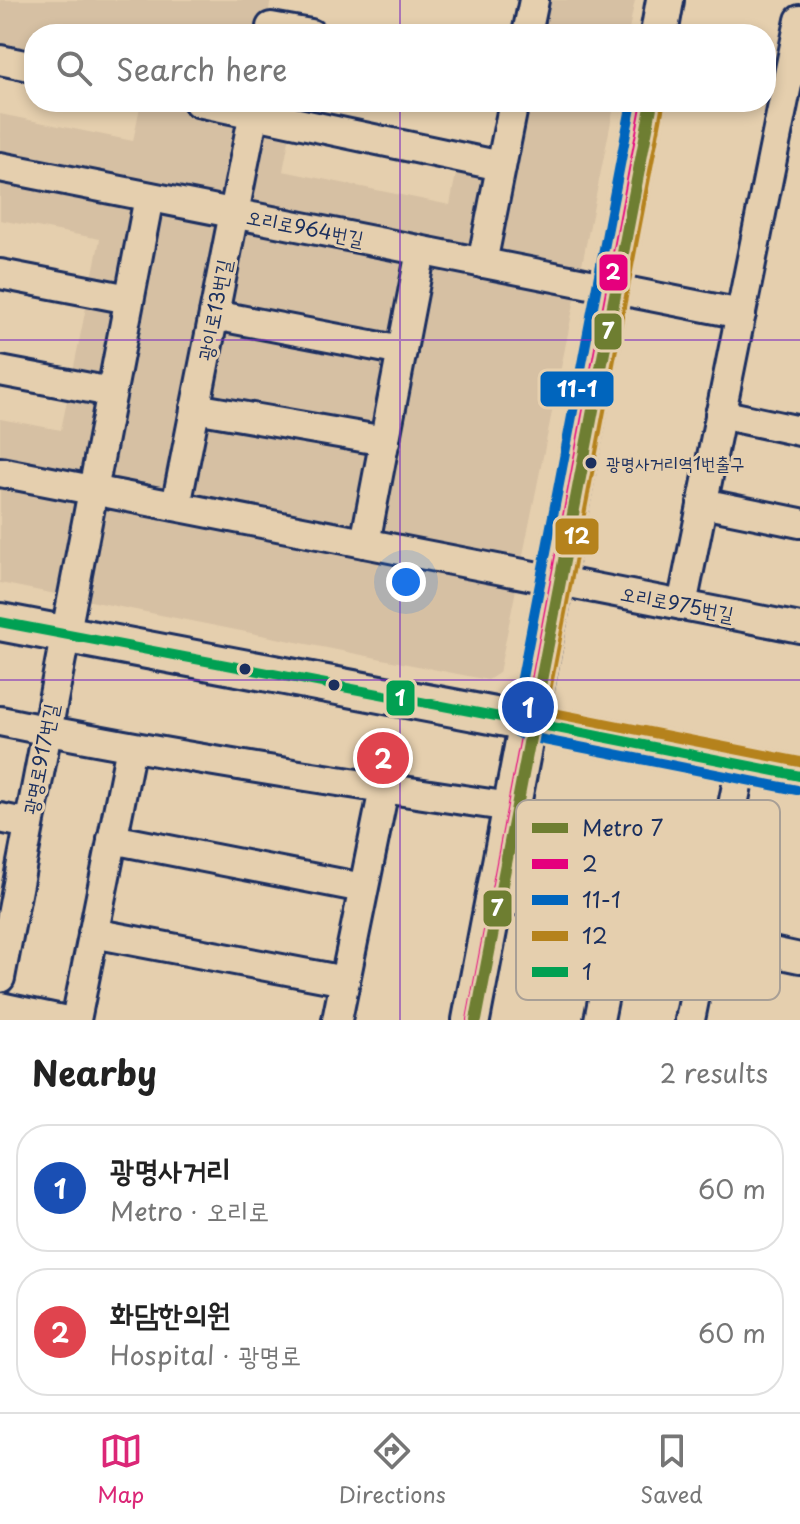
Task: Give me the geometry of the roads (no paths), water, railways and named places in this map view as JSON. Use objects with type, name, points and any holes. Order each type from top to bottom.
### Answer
[{"type":"main road","points":[[661,24],[665,0]]},
{"type":"main road","points":[[471,1020],[644,112]]},
{"type":"main road","points":[[0,622],[800,776]]},
{"type":"street","points":[[529,24],[534,0]]},
{"type":"street","points":[[682,605],[800,20]]},
{"type":"street","points":[[0,60],[24,65]]},
{"type":"street","name":"광이로13번길","points":[[176,506],[254,112]]},
{"type":"street","points":[[272,112],[501,166]]},
{"type":"street","points":[[482,263],[512,112]]},
{"type":"street","name":"오리로964번길","points":[[0,167],[741,314]]},
{"type":"street","name":"광명로917번길","points":[[0,978],[6,911],[29,824],[111,392],[117,297],[149,197]]},
{"type":"street","points":[[365,543],[421,251]]},
{"type":"street","points":[[0,274],[117,297]]},
{"type":"street","points":[[214,315],[402,351]]},
{"type":"street","points":[[0,371],[111,392]]},
{"type":"street","points":[[195,408],[385,441]]},
{"type":"street","points":[[720,414],[800,431]]},
{"type":"street","name":"오리로975번길","points":[[0,472],[800,628]]},
{"type":"street","points":[[702,503],[800,523]]},
{"type":"street","points":[[0,721],[131,747],[511,807]]},
{"type":"street","points":[[76,1020],[131,747]]},
{"type":"street","points":[[734,800],[741,765]]},
{"type":"street","points":[[337,1020],[384,789]]},
{"type":"street","points":[[0,818],[29,824]]},
{"type":"street","points":[[112,839],[363,888]]},
{"type":"street","points":[[495,896],[516,900]]},
{"type":"street","points":[[93,933],[345,981]]},
{"type":"street","points":[[780,954],[800,958]]},
{"type":"street","points":[[599,1020],[603,1000]]},
{"type":"street","points":[[690,1020],[694,1000]]},
{"type":"street","points":[[0,1007],[62,1020]]},
{"type":"metro line","name":"7","points":[[518,800],[650,112]]},
{"type":"metro line","name":"7","points":[[476,1020],[516,811]]},
{"type":"place","name":"광명사거리역1번출구","points":[[591,463]]},
{"type":"place","name":"광명사거리","points":[[528,707]]},
{"type":"place","name":"화담한의원","points":[[383,758]]}]
